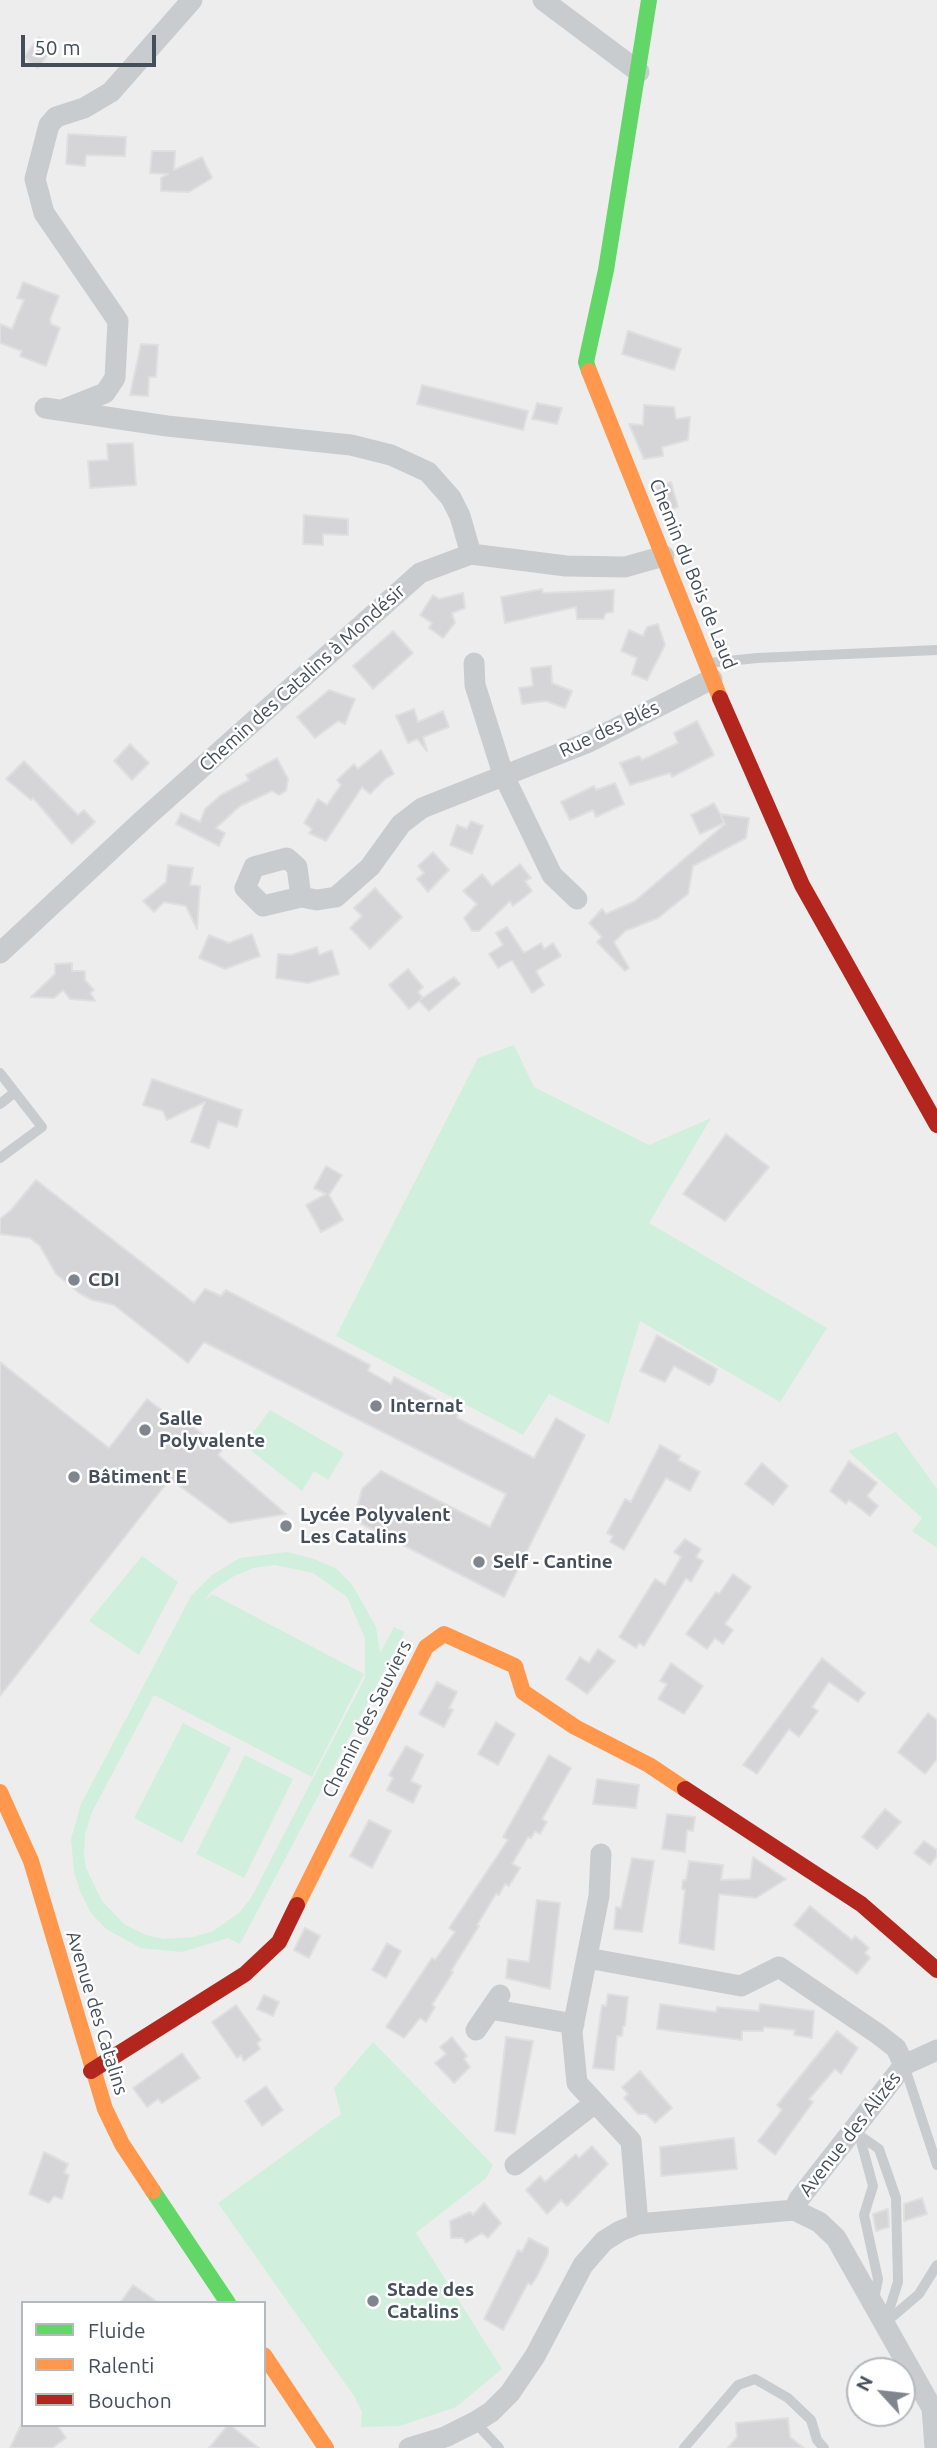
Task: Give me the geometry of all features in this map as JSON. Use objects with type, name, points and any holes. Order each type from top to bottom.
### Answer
[{"type":"street","points":[[192,0],[111,92],[84,107],[56,117],[49,125],[35,179],[44,213],[118,321],[115,378],[105,393],[53,409],[167,426],[351,445],[391,456],[428,472],[451,498],[460,516],[471,554]]},
{"type":"street","points":[[543,0],[639,72]]},
{"type":"street","name":"Chemin du Bois de Laud","points":[[649,0],[606,270],[586,362],[709,672],[802,885],[937,1125]]},
{"type":"street","name":"Chemin des Catalins à Mondésir","points":[[0,953],[144,819],[420,573],[471,554],[566,566],[625,567],[663,556]]},
{"type":"street","points":[[474,663],[475,685],[503,774],[552,875],[577,899]]},
{"type":"street","name":"Rue des Blés","points":[[301,897],[317,900],[336,897],[370,867],[401,824],[422,808],[589,742],[709,672]]},
{"type":"street","name":"Chemin des Sauviers","points":[[91,2071],[246,1974],[279,1942],[426,1647],[444,1633],[515,1666],[523,1692],[575,1727],[649,1765],[861,1904],[937,1970]]},
{"type":"street","name":"Avenue des Catalins","points":[[0,1792],[31,1861],[104,2109],[122,2144],[227,2301]]},
{"type":"street","points":[[601,1854],[599,1896],[574,2024],[577,2083],[631,2141],[638,2224]]},
{"type":"street","points":[[587,1958],[741,1986],[779,1967],[896,2048],[904,2065]]},
{"type":"street","points":[[476,2030],[495,2002],[574,2024]]},
{"type":"street","name":"Avenue des Alizés","points":[[409,2448],[445,2437],[475,2422],[491,2412],[510,2393],[535,2356],[583,2265],[604,2241],[638,2224],[794,2210],[799,2199],[855,2132],[904,2065],[937,2050]]},
{"type":"street","points":[[515,2165],[595,2103]]},
{"type":"street","points":[[794,2210],[819,2222],[836,2238],[932,2407],[935,2448]]},
{"type":"street","points":[[267,2359],[326,2448]]},
{"type":"street","points":[[267,2359],[343,2448]]},
{"type":"lane","points":[[709,672],[757,658],[937,650]]},
{"type":"lane","points":[[0,1073],[42,1127],[0,1158]]},
{"type":"lane","points":[[0,1104],[15,1092]]},
{"type":"lane","points":[[904,2065],[937,2165]]},
{"type":"lane","points":[[855,2132],[873,2186],[864,2215],[878,2279],[873,2301]]},
{"type":"lane","points":[[855,2132],[879,2149],[896,2198],[898,2282],[885,2323]]},
{"type":"lane","points":[[885,2323],[919,2294],[937,2265]]},
{"type":"lane","points":[[684,2448],[738,2385],[748,2379],[755,2379],[788,2398],[811,2420],[817,2440],[824,2448]]},
{"type":"lane","points":[[475,2422],[496,2447]]},
{"type":"green space","points":[[514,1045],[534,1087],[649,1145],[711,1118],[649,1223],[827,1328],[780,1402],[640,1321],[609,1424],[549,1394],[523,1435],[336,1336],[478,1058]]},
{"type":"green space","points":[[270,1410],[344,1453],[328,1480],[314,1471],[302,1491],[244,1445]]},
{"type":"green space","points":[[896,1432],[937,1489],[937,1548],[912,1531],[922,1518],[848,1451]]},
{"type":"green space","points":[[287,1552],[337,1569],[353,1586],[376,1627],[380,1653],[394,1627],[405,1632],[240,1944],[228,1938],[182,1952],[141,1948],[106,1929],[91,1913],[74,1872],[71,1839],[81,1804],[191,1596],[212,1575],[240,1558]],"holes":[[[275,1565],[313,1573],[347,1597],[365,1638],[365,1678],[251,1898],[239,1913],[213,1931],[193,1937],[163,1939],[146,1935],[124,1924],[102,1901],[86,1868],[85,1834],[92,1812],[154,1695],[312,1777],[364,1674],[212,1594],[203,1602],[212,1591],[232,1577],[253,1568]]]},
{"type":"green space","points":[[142,1556],[178,1582],[139,1655],[89,1621]]},
{"type":"green space","points":[[183,1723],[231,1748],[182,1843],[134,1818]]},
{"type":"green space","points":[[245,1755],[293,1779],[244,1878],[196,1854]]},
{"type":"green space","name":"Stade des Catalins","points":[[373,2042],[493,2165],[486,2178],[416,2233],[502,2369],[456,2407],[399,2426],[361,2427],[362,2412],[354,2396],[218,2203],[341,2114],[334,2088]]},
{"type":"building","points":[[39,37],[53,48],[38,68],[24,57]]},
{"type":"building","points":[[68,134],[126,137],[125,156],[86,155],[85,166],[66,164]]},
{"type":"building","points":[[152,151],[175,151],[174,170],[202,157],[212,178],[189,192],[161,191],[161,178],[168,174],[150,173]]},
{"type":"building","points":[[23,282],[59,296],[50,319],[51,324],[60,328],[46,366],[20,356],[22,351],[0,343],[0,324],[12,329],[24,300],[17,298]]},
{"type":"building","points":[[628,331],[681,349],[674,370],[622,354]]},
{"type":"building","points":[[141,344],[158,345],[156,377],[149,377],[148,396],[130,395]]},
{"type":"building","points":[[422,385],[528,411],[523,430],[417,404]]},
{"type":"building","points":[[537,403],[562,408],[557,424],[532,419]]},
{"type":"building","points":[[644,405],[674,407],[676,419],[690,417],[688,440],[662,447],[663,456],[644,459],[629,424],[643,425]]},
{"type":"building","points":[[133,443],[136,485],[90,488],[88,461],[108,460],[107,444]]},
{"type":"building","points":[[671,482],[678,507],[664,512],[655,487]]},
{"type":"building","points":[[304,515],[348,519],[348,535],[323,534],[323,545],[303,544]]},
{"type":"building","points":[[542,589],[543,593],[614,590],[613,612],[606,613],[603,619],[577,619],[576,607],[505,623],[501,597]]},
{"type":"building","points":[[463,593],[465,608],[452,613],[455,623],[443,638],[429,628],[432,623],[420,615],[433,595],[439,599]]},
{"type":"building","points":[[658,624],[665,645],[647,680],[632,674],[637,658],[621,651],[629,630],[643,636],[647,627]]},
{"type":"building","points":[[393,631],[413,653],[373,689],[353,666]]},
{"type":"building","points":[[551,666],[552,683],[572,691],[565,708],[546,701],[522,704],[519,688],[533,686],[531,668]]},
{"type":"building","points":[[329,690],[355,699],[345,724],[338,721],[315,738],[297,717]]},
{"type":"building","points":[[414,709],[418,722],[443,711],[449,727],[423,737],[427,751],[417,739],[408,743],[396,716]]},
{"type":"building","points":[[697,721],[714,755],[672,777],[670,773],[630,785],[620,763],[639,756],[642,760],[678,743],[674,733]]},
{"type":"building","points":[[130,744],[149,763],[132,780],[114,761]]},
{"type":"building","points":[[381,750],[394,774],[370,794],[362,787],[326,841],[309,833],[312,829],[304,823],[318,799],[327,805],[341,785],[337,780],[354,764],[358,769]]},
{"type":"building","points":[[277,758],[288,779],[286,791],[279,795],[272,791],[240,806],[216,828],[225,833],[219,846],[176,824],[181,813],[200,822],[205,809],[221,795],[249,780],[246,775]]},
{"type":"building","points":[[24,761],[78,815],[84,810],[95,822],[72,844],[33,798],[31,800],[6,779]]},
{"type":"building","points":[[615,783],[624,804],[596,817],[593,810],[570,820],[561,802],[594,786],[596,790]]},
{"type":"building","points":[[714,803],[720,814],[749,818],[746,838],[693,866],[688,894],[658,918],[625,931],[614,942],[629,968],[625,971],[597,942],[602,937],[589,923],[602,909],[606,914],[635,901],[725,824],[721,816],[724,823],[700,834],[691,815]]},
{"type":"building","points":[[471,821],[483,826],[472,854],[450,845],[457,825],[467,829]]},
{"type":"building","points":[[433,852],[449,870],[428,892],[417,879],[424,873],[418,866]]},
{"type":"building","points":[[520,864],[531,878],[525,881],[532,891],[513,906],[510,901],[479,931],[472,931],[464,918],[477,904],[463,891],[482,874],[492,886]]},
{"type":"building","points":[[168,865],[193,868],[190,885],[200,886],[197,929],[186,906],[164,902],[154,912],[143,901],[166,882]]},
{"type":"building","points":[[375,888],[402,917],[370,949],[350,928],[362,916],[354,908]]},
{"type":"building","points":[[507,927],[524,953],[541,943],[544,949],[553,943],[561,956],[536,971],[544,985],[532,993],[512,960],[498,968],[489,954],[503,945],[496,933]]},
{"type":"building","points":[[252,934],[260,956],[225,969],[199,958],[209,935],[229,943]]},
{"type":"building","points":[[317,947],[319,955],[332,950],[339,974],[308,983],[276,978],[278,954],[291,955]]},
{"type":"building","points":[[72,963],[72,971],[85,971],[85,980],[94,990],[90,993],[95,1001],[70,999],[63,990],[54,998],[31,997],[55,974],[55,964]]},
{"type":"building","points":[[408,969],[423,987],[418,992],[423,998],[454,977],[460,984],[429,1011],[419,1001],[409,1009],[389,985]]},
{"type":"building","points":[[152,1079],[242,1110],[237,1127],[218,1121],[209,1148],[191,1142],[205,1102],[167,1120],[163,1111],[143,1105]]},
{"type":"building","points":[[726,1134],[769,1167],[725,1221],[683,1194]]},
{"type":"building","points":[[326,1166],[342,1175],[329,1195],[343,1220],[321,1232],[306,1205],[326,1194],[314,1188]]},
{"type":"building","points":[[36,1180],[194,1303],[205,1289],[221,1296],[226,1290],[370,1365],[368,1371],[391,1384],[394,1377],[458,1411],[457,1418],[534,1458],[556,1418],[585,1435],[504,1597],[356,1521],[355,1516],[362,1489],[381,1471],[490,1527],[506,1494],[204,1342],[188,1363],[114,1305],[92,1300],[79,1293],[56,1274],[40,1246],[30,1238],[0,1234],[0,1219]]},
{"type":"building","points":[[657,1335],[717,1369],[713,1382],[709,1385],[674,1366],[665,1382],[640,1371]]},
{"type":"building","name":"Bâtiment E","points":[[0,1362],[109,1448],[147,1399],[176,1421],[180,1416],[222,1450],[218,1455],[286,1514],[230,1523],[170,1479],[0,1696]]},
{"type":"building","points":[[660,1445],[680,1456],[678,1460],[700,1472],[690,1491],[666,1478],[624,1550],[610,1542],[613,1536],[607,1533],[625,1499],[631,1502]]},
{"type":"building","points":[[849,1461],[877,1483],[867,1496],[878,1506],[870,1516],[849,1500],[846,1504],[830,1491]]},
{"type":"building","points":[[762,1463],[788,1486],[773,1505],[745,1484]]},
{"type":"building","points":[[685,1539],[701,1549],[696,1557],[703,1561],[691,1582],[686,1578],[644,1646],[639,1643],[636,1648],[619,1637],[655,1579],[665,1585],[681,1557],[674,1552]]},
{"type":"building","points":[[733,1574],[751,1587],[725,1624],[733,1630],[723,1644],[715,1638],[707,1649],[686,1634],[716,1592],[719,1594]]},
{"type":"building","points":[[598,1649],[615,1661],[587,1694],[566,1679],[580,1657],[589,1663]]},
{"type":"building","points":[[822,1658],[865,1693],[858,1702],[829,1682],[812,1707],[818,1711],[799,1737],[789,1729],[757,1774],[743,1765]]},
{"type":"building","points":[[671,1663],[703,1686],[684,1714],[658,1699],[667,1684],[660,1681]]},
{"type":"building","points":[[437,1682],[457,1692],[449,1708],[453,1710],[444,1727],[419,1714]]},
{"type":"building","points":[[928,1713],[937,1720],[937,1759],[925,1774],[898,1752]]},
{"type":"building","points":[[496,1722],[515,1734],[498,1765],[478,1754]]},
{"type":"building","points":[[406,1746],[423,1755],[411,1781],[421,1786],[413,1803],[387,1790],[393,1778],[389,1775]]},
{"type":"building","points":[[549,1755],[571,1768],[542,1819],[547,1822],[540,1834],[535,1831],[531,1838],[528,1837],[512,1864],[520,1868],[509,1886],[505,1884],[499,1895],[496,1894],[477,1925],[479,1926],[432,2005],[435,2007],[426,2022],[420,2018],[404,2038],[386,2027],[432,1958],[435,1960],[455,1932],[449,1928],[508,1840],[503,1837]]},
{"type":"building","points":[[597,1779],[639,1785],[636,1808],[593,1804]]},
{"type":"building","points":[[885,1809],[901,1822],[877,1849],[862,1837]]},
{"type":"building","points":[[667,1814],[695,1817],[693,1831],[687,1830],[685,1852],[662,1849]]},
{"type":"building","points":[[369,1820],[391,1831],[372,1868],[350,1856]]},
{"type":"building","points":[[924,1841],[937,1850],[937,1856],[930,1865],[914,1853]]},
{"type":"building","points":[[753,1857],[786,1879],[756,1898],[719,1894],[714,1950],[679,1943],[685,1890],[682,1889],[683,1880],[686,1880],[689,1861],[723,1865],[721,1880],[750,1879]]},
{"type":"building","points":[[632,1858],[654,1861],[642,1932],[614,1929],[616,1907],[621,1908]]},
{"type":"building","points":[[537,1900],[560,1903],[550,1989],[506,1978],[508,1959],[529,1962]]},
{"type":"building","points":[[810,1906],[852,1940],[855,1936],[869,1948],[865,1953],[870,1958],[857,1974],[794,1925]]},
{"type":"building","points":[[305,1928],[320,1936],[309,1958],[294,1950]]},
{"type":"building","points":[[387,1943],[401,1951],[386,1978],[372,1970]]},
{"type":"building","points":[[608,1994],[628,1997],[625,2026],[622,2036],[617,2036],[614,2070],[593,2068],[602,2005],[606,2006]]},
{"type":"building","points":[[264,1995],[279,2002],[273,2016],[257,2009]]},
{"type":"building","points":[[660,2004],[716,2012],[717,2007],[759,2011],[760,2004],[814,2011],[812,2038],[794,2035],[795,2030],[764,2027],[763,2031],[742,2031],[742,2040],[657,2029]]},
{"type":"building","points":[[236,2005],[261,2040],[257,2043],[260,2049],[244,2061],[241,2055],[237,2058],[212,2022]]},
{"type":"building","points":[[837,2031],[858,2048],[841,2074],[835,2069],[809,2099],[813,2102],[775,2155],[758,2141],[782,2110],[777,2105]]},
{"type":"building","points":[[452,2037],[467,2056],[464,2059],[470,2067],[454,2083],[435,2063],[446,2054],[440,2047]]},
{"type":"building","points":[[506,2037],[533,2041],[515,2134],[495,2131]]},
{"type":"building","points":[[182,2053],[200,2078],[162,2103],[158,2099],[147,2107],[133,2088]]},
{"type":"building","points":[[640,2071],[672,2108],[655,2123],[646,2114],[638,2114],[624,2098],[628,2094],[622,2087]]},
{"type":"building","points":[[266,2086],[283,2110],[262,2126],[245,2101]]},
{"type":"building","points":[[734,2138],[737,2169],[661,2176],[660,2147]]},
{"type":"building","points":[[592,2146],[608,2164],[567,2206],[561,2200],[547,2214],[526,2190],[540,2176],[545,2182],[576,2154],[579,2158]]},
{"type":"building","points":[[44,2152],[68,2164],[64,2173],[69,2175],[62,2199],[54,2196],[49,2203],[29,2194]]},
{"type":"building","points":[[922,2198],[927,2214],[904,2221],[904,2204]]},
{"type":"building","points":[[484,2203],[501,2223],[488,2238],[482,2233],[466,2243],[463,2238],[451,2238],[450,2221],[470,2212],[473,2215]]},
{"type":"building","points":[[888,2209],[889,2227],[876,2231],[873,2214]]},
{"type":"building","points":[[529,2238],[548,2248],[548,2254],[536,2278],[531,2285],[528,2283],[503,2330],[484,2319],[518,2250],[522,2252]]},
{"type":"building","points":[[133,2285],[156,2301],[121,2301]]},
{"type":"building","points":[[788,2418],[790,2437],[804,2448],[728,2448],[737,2437],[736,2423]]},
{"type":"building","points":[[21,2425],[58,2427],[66,2438],[52,2448],[10,2448]]},
{"type":"building","points":[[226,2427],[233,2427],[259,2448],[209,2448]]},
{"type":"traffic: fast","points":[[589,371],[586,362],[606,270],[649,0]]},
{"type":"traffic: fast","points":[[153,2191],[227,2301]]},
{"type":"traffic: slow","points":[[589,371],[720,698]]},
{"type":"traffic: slow","points":[[297,1905],[426,1647],[444,1634],[515,1666],[523,1692],[575,1727],[649,1765],[685,1789]]},
{"type":"traffic: slow","points":[[0,1792],[31,1861],[105,2109],[122,2144],[153,2191]]},
{"type":"traffic: slow","points":[[266,2358],[326,2448]]},
{"type":"traffic: jam","points":[[720,698],[802,885],[937,1125]]},
{"type":"traffic: jam","points":[[685,1789],[861,1904],[937,1970]]},
{"type":"traffic: jam","points":[[91,2071],[245,1974],[279,1942],[297,1905]]},
{"type":"place","name":"CDI","points":[[74,1280]]},
{"type":"place","name":"Internat","points":[[376,1406]]},
{"type":"place","name":"Salle Polyvalente","points":[[145,1430]]},
{"type":"place","name":"Bâtiment E","points":[[74,1477]]},
{"type":"place","name":"Lycée Polyvalent Les Catalins","points":[[286,1526]]},
{"type":"place","name":"Self - Cantine","points":[[479,1562]]},
{"type":"place","name":"Stade des Catalins","points":[[373,2301]]}]
